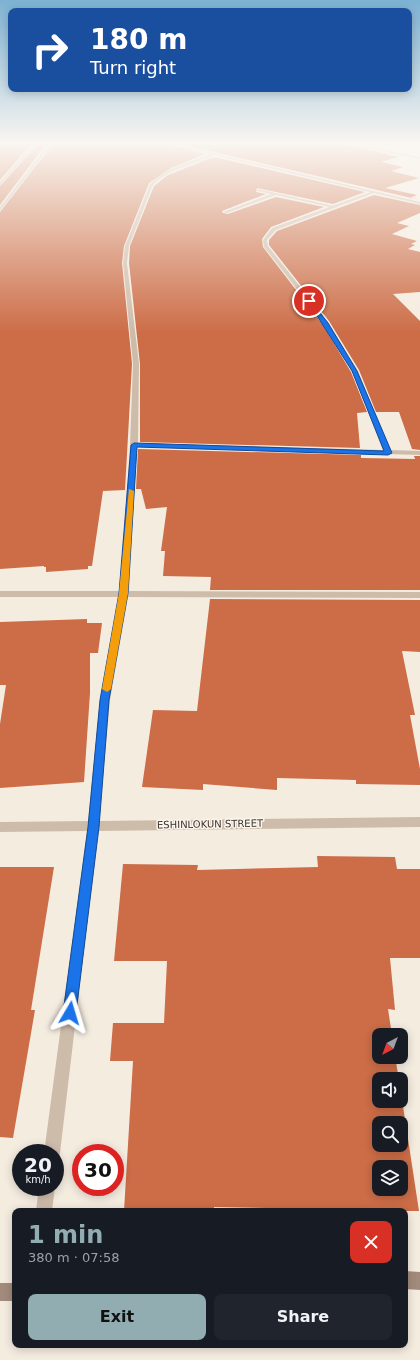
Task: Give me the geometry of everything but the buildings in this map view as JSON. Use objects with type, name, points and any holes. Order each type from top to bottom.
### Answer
[{"type":"main road","points":[[408,1280],[420,1281]]},
{"type":"main road","points":[[0,1292],[12,1292]]},
{"type":"street","points":[[53,1144],[93,827],[105,700],[124,593],[134,445],[136,364],[125,263],[127,246],[143,206]]},
{"type":"street","points":[[225,212],[241,206]]},
{"type":"street","points":[[334,207],[274,228],[265,240],[266,246],[326,323],[354,371],[388,453]]},
{"type":"street","points":[[134,445],[420,453]]},
{"type":"street","points":[[0,594],[124,593],[420,595]]},
{"type":"street","name":"ESHINLOKUN STREET","points":[[0,827],[93,827],[331,821],[420,822]]},
{"type":"street","points":[[44,1208],[46,1196]]},
{"type":"slow traffic","points":[[107,689],[124,593],[131,491]]},
{"type":"route","points":[[70,1013],[93,827],[105,700],[124,593],[134,445],[388,453],[354,371],[326,323],[309,301]]}]
